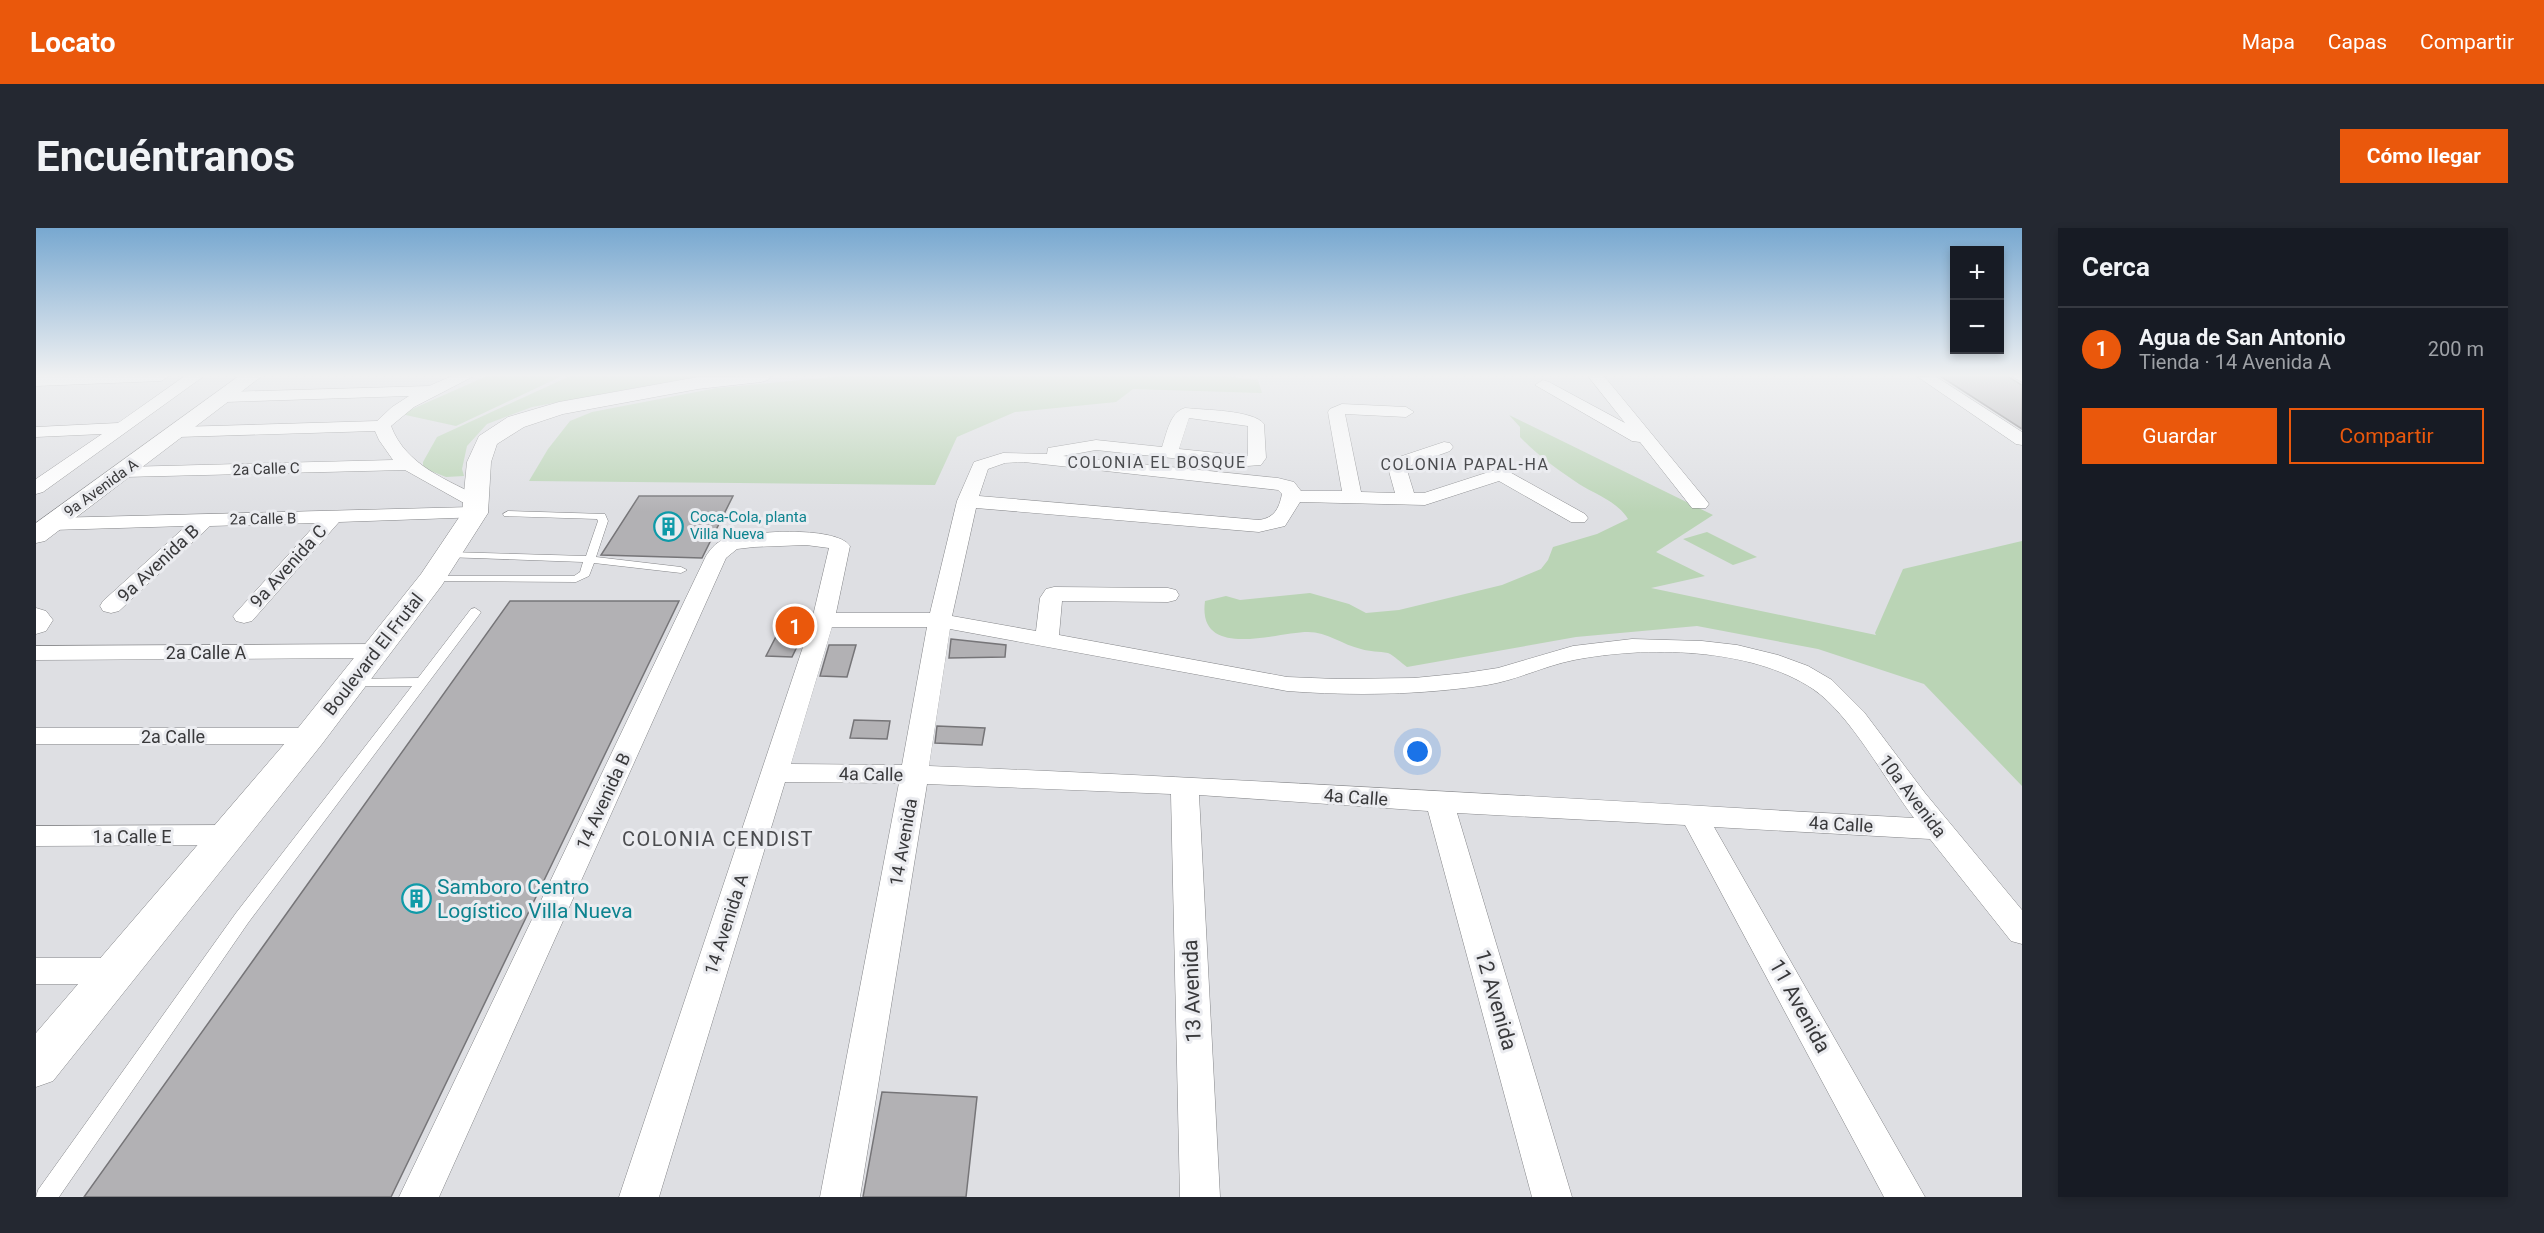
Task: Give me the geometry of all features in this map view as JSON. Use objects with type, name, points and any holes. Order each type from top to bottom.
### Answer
[{"type":"main road","name":"9a Avenida A","points":[[44,530],[192,421]]},
{"type":"main road","name":"Boulevard El Frutal","points":[[36,1067],[310,736],[440,567],[487,510],[479,462],[483,447],[494,434],[518,421]]},
{"type":"main road","points":[[36,617],[38,620],[36,626]]},
{"type":"street","points":[[36,488],[132,421]]},
{"type":"street","points":[[178,432],[382,426],[386,421]]},
{"type":"street","points":[[1168,453],[1180,421]]},
{"type":"street","points":[[1024,458],[1096,446],[1255,461],[1257,458],[1256,424],[1251,421]]},
{"type":"street","points":[[1337,421],[1353,498]]},
{"type":"street","points":[[1610,421],[1649,442]]},
{"type":"street","points":[[1632,421],[1699,504]]},
{"type":"street","points":[[1993,421],[2022,440]]},
{"type":"street","points":[[382,426],[393,447],[408,465],[487,510]]},
{"type":"street","points":[[36,432],[121,429]]},
{"type":"street","points":[[1406,499],[1396,464],[1444,447]]},
{"type":"street","points":[[967,501],[1259,526],[1275,524],[1281,518],[1292,496],[1292,490],[1278,484],[1024,458]]},
{"type":"street","name":"14 Avenida","points":[[840,1197],[915,774],[939,620],[967,501],[980,466],[991,461],[1024,458]]},
{"type":"street","name":"2a Calle C","points":[[124,472],[408,465]]},
{"type":"street","points":[[1292,496],[1406,499],[1438,495],[1498,475],[1506,477],[1578,518]]},
{"type":"street","name":"2a Calle B","points":[[44,530],[205,520],[487,510]]},
{"type":"street","name":"9a Avenida C","points":[[244,616],[333,517]]},
{"type":"street","name":"9a Avenida B","points":[[111,606],[205,520]]},
{"type":"street","name":"14 Avenida B","points":[[419,1197],[716,556],[732,543],[781,539],[828,539],[837,542],[840,546]]},
{"type":"street","name":"14 Avenida A","points":[[639,1197],[823,620],[840,546]]},
{"type":"street","points":[[1047,638],[1051,598],[1054,594],[1062,592],[1168,595]]},
{"type":"street","name":"10a Avenida","points":[[823,620],[939,620],[1047,638],[1287,684],[1335,687],[1427,683],[1490,677],[1571,654],[1608,648],[1659,645],[1705,647],[1759,658],[1795,669],[1823,684],[1843,704],[1938,829],[2022,932]]},
{"type":"street","name":"2a Calle A","points":[[36,653],[377,651]]},
{"type":"street","name":"2a Calle","points":[[36,736],[310,736]]},
{"type":"street","name":"4a Calle","points":[[774,773],[915,774],[1185,785],[1440,802],[1938,829]]},
{"type":"street","name":"13 Avenida","points":[[1185,785],[1200,1197]]},
{"type":"street","name":"12 Avenida","points":[[1440,802],[1552,1197]]},
{"type":"street","name":"11 Avenida","points":[[1694,816],[1905,1197]]},
{"type":"street","name":"1a Calle E","points":[[36,836],[227,835]]},
{"type":"street","points":[[36,972],[115,971]]},
{"type":"lane","points":[[440,567],[576,579],[585,574],[603,521],[602,516],[487,510]]},
{"type":"lane","points":[[440,567],[589,559],[681,570]]},
{"type":"lane","points":[[46,1197],[242,918],[475,612]]},
{"type":"lane","points":[[352,682],[422,682]]},
{"type":"green space","points":[[434,421],[466,421],[456,426]]},
{"type":"green space","points":[[471,421],[494,421],[487,424],[467,446],[462,469],[464,476],[446,477],[423,468],[423,462],[437,437]]},
{"type":"green space","points":[[570,421],[994,421],[957,437],[935,485],[529,481],[548,449]]},
{"type":"green space","points":[[1515,421],[1522,421],[1713,515],[1656,552],[1705,576],[1651,588],[1876,635],[1903,569],[2022,541],[2022,786],[1924,684],[1818,649],[1697,626],[1576,637],[1407,667],[1388,653],[1364,650],[1315,633],[1242,639],[1226,637],[1213,631],[1206,620],[1205,601],[1226,596],[1240,600],[1310,593],[1349,604],[1366,613],[1399,610],[1502,585],[1541,569],[1548,560],[1553,547],[1597,534],[1628,519],[1612,503],[1579,484],[1533,450],[1520,437],[1520,427]]},
{"type":"green space","points":[[1707,532],[1757,557],[1733,565],[1683,539]]},
{"type":"building","points":[[2010,421],[2022,421],[2022,429]]},
{"type":"building","name":"Coca-Cola, planta Villa Nueva","points":[[639,496],[733,496],[702,558],[601,555]]},
{"type":"building","name":"Samboro Centro Logístico Villa Nueva","points":[[510,601],[679,601],[391,1197],[84,1197]]},
{"type":"building","points":[[783,623],[808,624],[792,657],[766,656]]},
{"type":"building","points":[[951,639],[1006,645],[1005,657],[949,658]]},
{"type":"building","points":[[829,645],[856,645],[847,677],[820,676]]},
{"type":"building","points":[[854,720],[890,721],[887,739],[850,738]]},
{"type":"building","points":[[937,726],[985,728],[982,745],[935,743]]},
{"type":"building","points":[[882,1092],[977,1097],[966,1197],[863,1197]]},
{"type":"place","name":"Coca-Cola, planta Villa Nueva","points":[[669,526]]},
{"type":"place","name":"Agua de San Antonio","points":[[795,626]]},
{"type":"place","name":"Samboro Centro Logístico Villa Nueva","points":[[416,899]]},
{"type":"district","name":"COLONIA EL BOSQUE","points":[[1157,462]]},
{"type":"district","name":"COLONIA PAPAL-HA","points":[[1465,464]]},
{"type":"district","name":"COLONIA CENDIST","points":[[718,839]]}]
